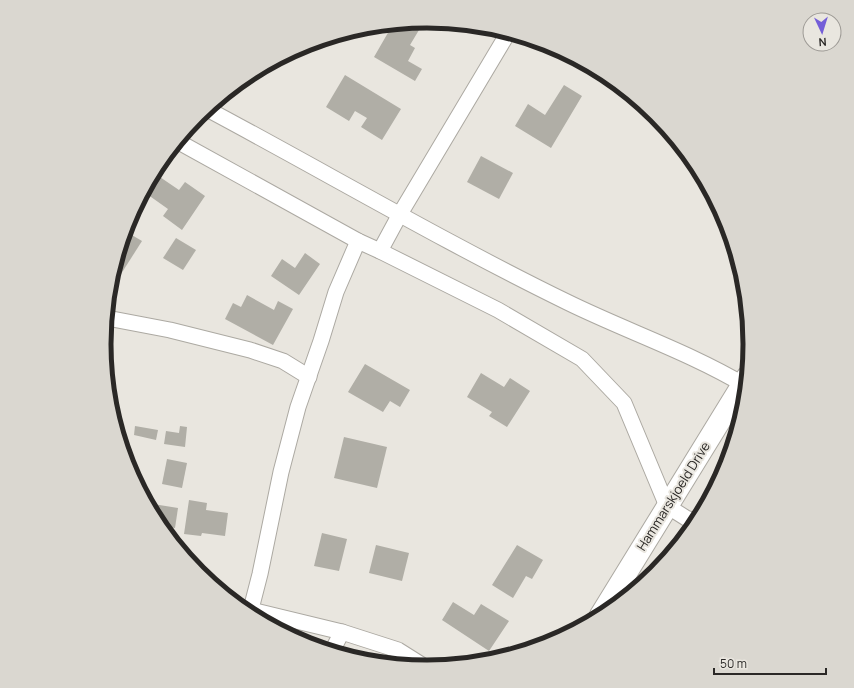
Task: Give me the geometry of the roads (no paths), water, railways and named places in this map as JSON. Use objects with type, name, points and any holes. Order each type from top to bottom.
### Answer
[{"type":"main road","name":"Hammarskjoeld Drive","points":[[608,604],[739,391]]},
{"type":"street","points":[[380,251],[400,214],[505,38]]},
{"type":"street","points":[[213,112],[449,241],[568,302],[741,380]]},
{"type":"street","points":[[183,144],[358,241],[498,310],[582,359],[624,403],[667,506],[690,520]]},
{"type":"street","points":[[247,604],[260,574],[281,472],[298,407],[322,341],[336,292],[358,241]]},
{"type":"street","points":[[112,319],[170,330],[250,350],[283,361],[309,376]]},
{"type":"street","points":[[257,611],[342,632],[398,650],[413,659]]},
{"type":"street","points":[[335,646],[342,632]]}]
